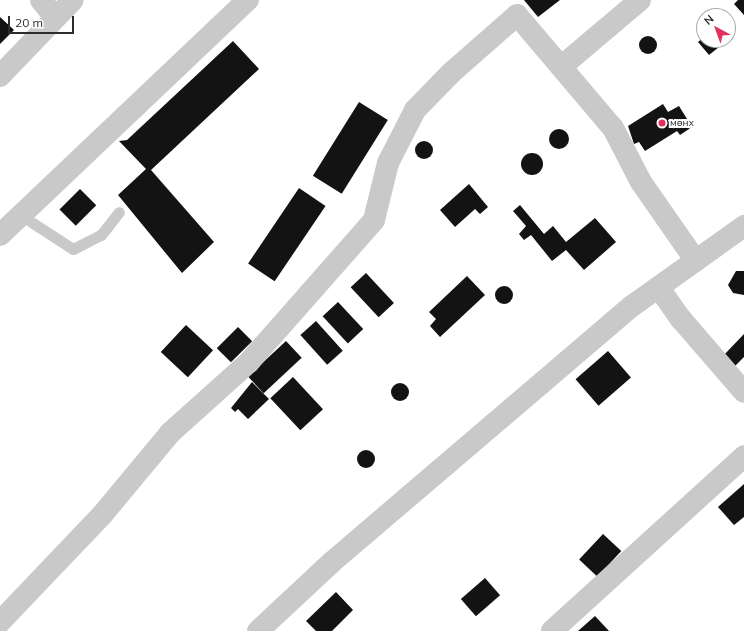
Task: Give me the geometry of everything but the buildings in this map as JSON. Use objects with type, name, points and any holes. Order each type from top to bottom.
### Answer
[{"type":"street","points":[[41,0],[55,17]]},
{"type":"street","points":[[0,76],[55,17],[73,0]]},
{"type":"street","points":[[0,236],[19,214],[64,177],[137,102],[248,0]]},
{"type":"street","points":[[562,66],[640,0]]},
{"type":"street","points":[[0,622],[102,515],[170,433],[249,362],[374,220],[388,163],[415,110],[451,73],[517,15],[562,66],[613,128],[641,182],[696,261]]},
{"type":"street","points":[[258,631],[344,552],[632,306],[744,226]]},
{"type":"street","points":[[659,288],[680,319],[744,392]]},
{"type":"street","points":[[552,631],[744,456]]},
{"type":"lane","points":[[19,214],[74,249],[101,235],[119,212]]},
{"type":"place","name":"мөнх","points":[[662,123]]}]
